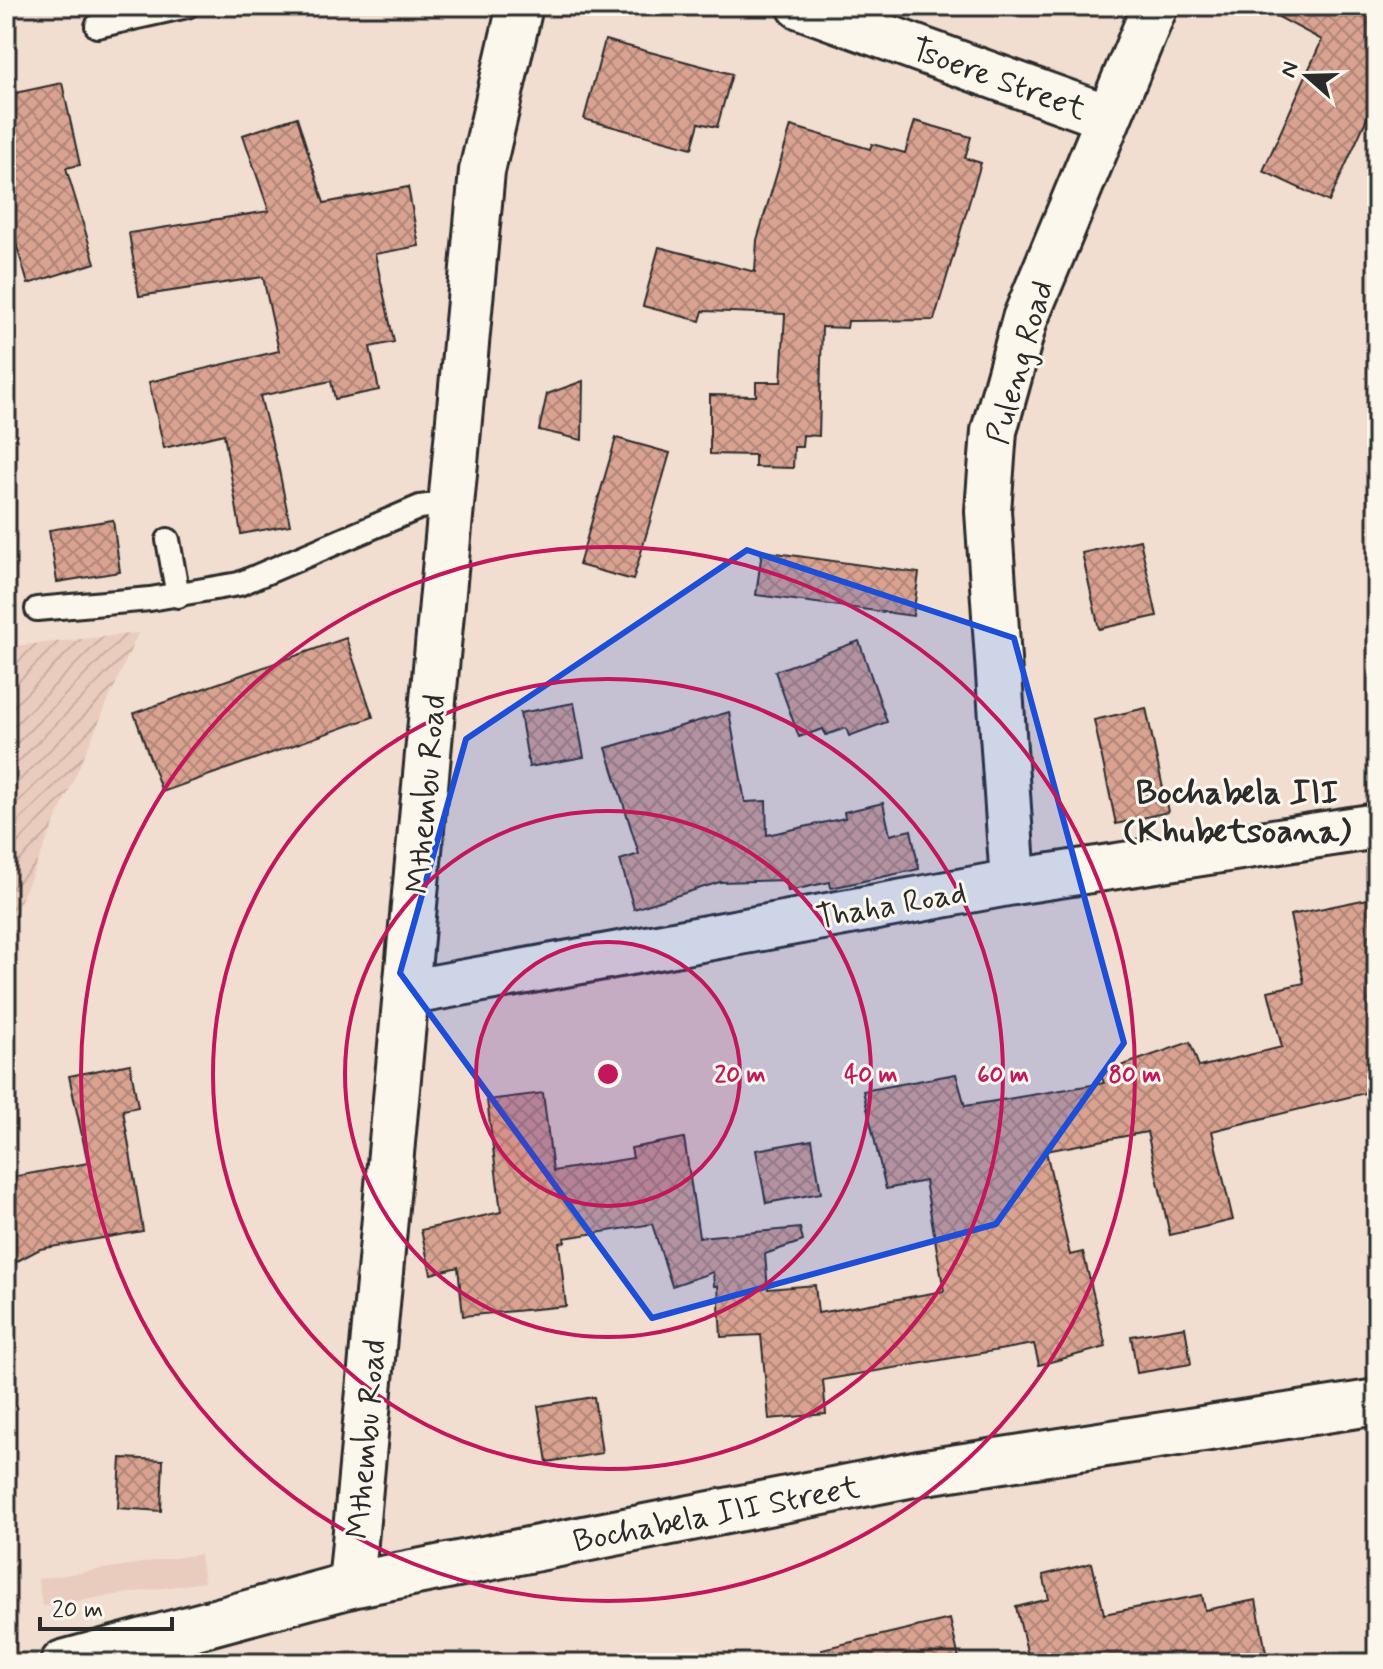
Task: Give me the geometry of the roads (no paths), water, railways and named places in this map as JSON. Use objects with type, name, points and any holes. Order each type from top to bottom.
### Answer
[{"type":"street","name":"Mthembu Road","points":[[351,1585],[482,171],[520,6]]},
{"type":"street","name":"Tsoere Street","points":[[800,6],[1107,117]]},
{"type":"street","name":"Puleng Road","points":[[1013,882],[988,511],[994,431],[1025,319],[1155,6]]},
{"type":"street","name":"Thaha Road","points":[[406,993],[1013,882],[1377,826]]},
{"type":"street","name":"Bochabela III Street","points":[[63,1663],[351,1585],[919,1473],[1377,1402]]},
{"type":"lane","points":[[97,26],[187,6]]},
{"type":"lane","points":[[37,609],[178,596],[239,584],[420,507],[451,503]]},
{"type":"lane","points":[[168,540],[178,596]]},
{"type":"district","name":"Bochabela III (Khubetsoana)","points":[[1237,810]]}]
